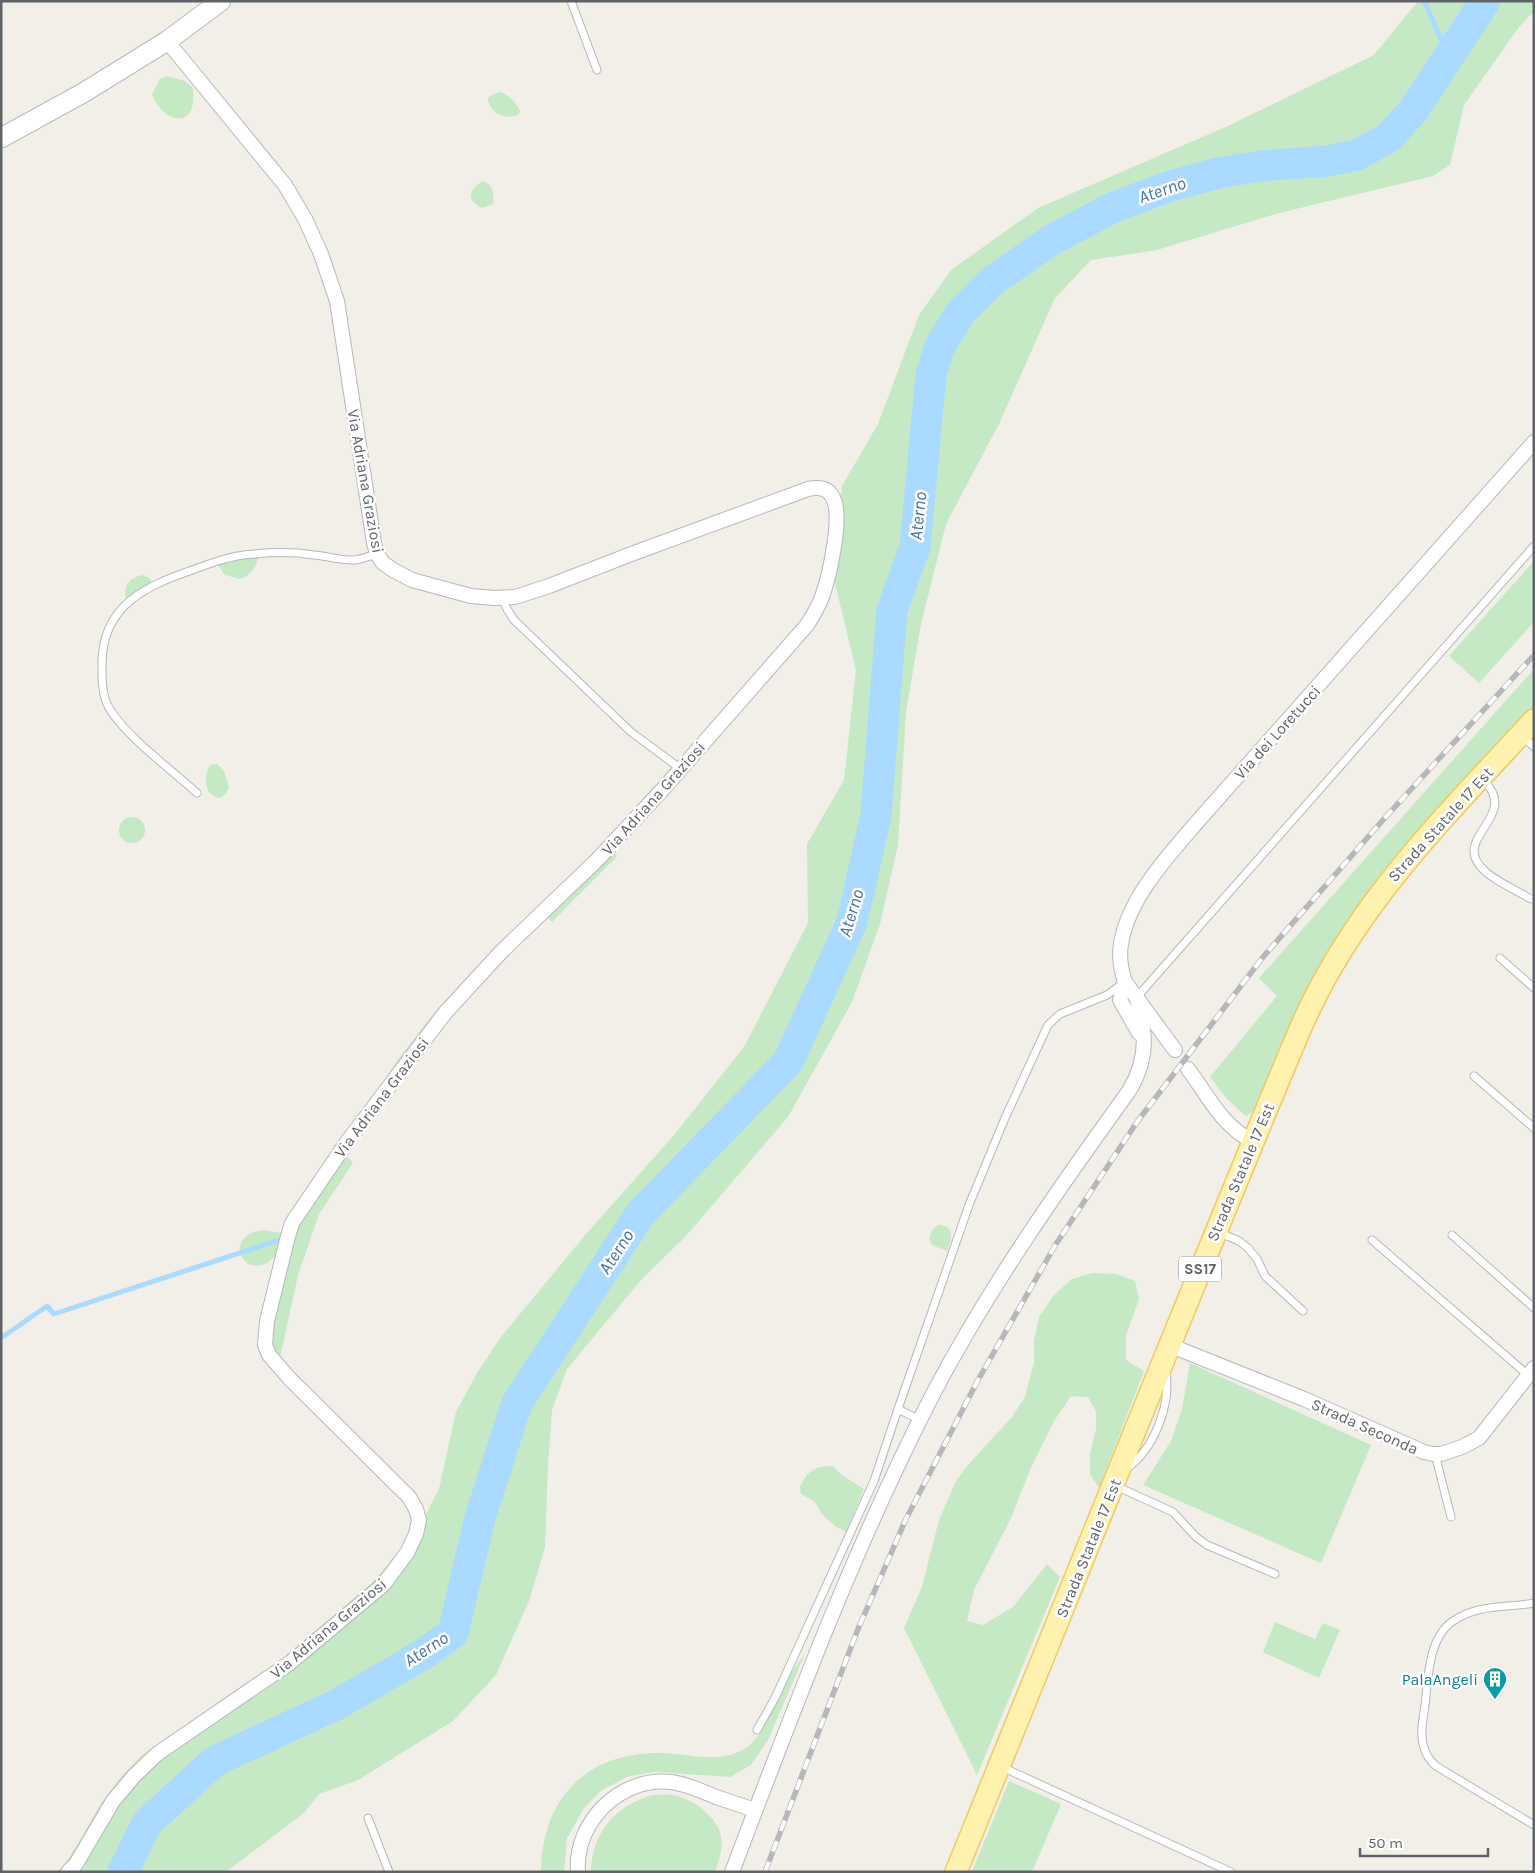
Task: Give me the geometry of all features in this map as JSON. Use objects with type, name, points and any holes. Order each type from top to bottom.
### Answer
[{"type":"main road","points":[[1,138],[83,93],[167,41],[220,1]]},
{"type":"main road","name":"Strada Statale 17 Est","points":[[956,1872],[1166,1352],[1304,1020],[1323,980],[1343,946],[1386,884],[1481,778],[1529,734]]},
{"type":"street","name":"Via Adriana Graziosi","points":[[68,1872],[76,1864],[113,1801],[134,1776],[157,1754],[291,1662],[383,1585],[407,1553],[416,1534],[419,1520],[416,1509],[409,1497],[290,1380],[269,1355],[265,1345],[268,1321],[292,1222],[347,1142],[445,1013],[501,952],[597,860],[681,769],[802,632],[813,617],[825,589],[833,550],[836,509],[830,493],[817,488],[795,493],[549,586],[522,595],[502,598],[472,596],[421,583],[393,570],[383,563],[377,554],[336,302],[322,254],[305,219],[285,185],[167,41]]},
{"type":"street","name":"Via dei Loretucci","points":[[1144,1050],[1136,1026],[1120,1000],[1124,982],[1120,952],[1125,927],[1139,897],[1164,862],[1198,821],[1534,442]]},
{"type":"street","points":[[1124,982],[1175,1050]]},
{"type":"street","points":[[732,1872],[815,1653],[849,1571],[920,1420],[957,1350],[1010,1263],[1086,1150],[1129,1092],[1139,1072],[1144,1050],[1143,1026],[1136,997]]},
{"type":"street","points":[[1188,1069],[1229,1124],[1241,1135],[1253,1141]]},
{"type":"street","name":"Strada Seconda","points":[[1166,1352],[1296,1395],[1424,1452],[1435,1454],[1462,1447],[1479,1438],[1531,1372]]},
{"type":"street","points":[[578,1872],[580,1846],[589,1825],[600,1809],[616,1796],[633,1787],[658,1782],[672,1782],[695,1788],[755,1810]]},
{"type":"lane","points":[[571,1],[598,70]]},
{"type":"lane","points":[[1136,997],[1534,546]]},
{"type":"lane","points":[[197,793],[125,728],[111,711],[106,701],[102,680],[102,650],[106,633],[118,612],[130,599],[150,586],[177,575],[238,556],[297,553],[354,560],[377,554]]},
{"type":"lane","points":[[502,598],[506,609],[514,620],[631,732],[681,769]]},
{"type":"lane","points":[[1481,778],[1493,791],[1495,804],[1493,813],[1476,844],[1474,850],[1476,860],[1488,873],[1531,899]]},
{"type":"lane","points":[[1500,958],[1534,988]]},
{"type":"lane","points":[[757,1730],[775,1698],[874,1481],[969,1205],[1048,1025],[1060,1014],[1107,995],[1124,982]]},
{"type":"lane","points":[[1474,1076],[1534,1128]]},
{"type":"lane","points":[[1216,1231],[1248,1248],[1257,1258],[1261,1270],[1268,1280],[1303,1311]]},
{"type":"lane","points":[[1452,1235],[1534,1308]]},
{"type":"lane","points":[[1372,1240],[1531,1372]]},
{"type":"lane","points":[[898,1409],[920,1420]]},
{"type":"lane","points":[[1435,1454],[1451,1517]]},
{"type":"lane","points":[[1115,1480],[1174,1512],[1196,1537],[1207,1545],[1276,1574]]},
{"type":"lane","points":[[1534,1603],[1478,1610],[1459,1617],[1444,1629],[1434,1649],[1430,1665],[1422,1736],[1423,1746],[1436,1766],[1534,1825]]},
{"type":"lane","points":[[999,1766],[1232,1872]]},
{"type":"lane","points":[[368,1818],[389,1872]]},
{"type":"green space","points":[[1418,1],[1534,1],[1534,11],[1519,27],[1464,105],[1450,165],[1433,176],[1279,213],[1157,250],[1091,260],[1055,298],[999,424],[946,524],[921,624],[906,712],[898,845],[880,924],[852,1002],[788,1117],[686,1236],[641,1280],[567,1369],[552,1410],[545,1547],[529,1601],[496,1675],[453,1721],[358,1780],[319,1794],[304,1813],[226,1872],[57,1872],[65,1864],[100,1805],[120,1778],[142,1755],[283,1658],[371,1584],[419,1528],[439,1489],[456,1412],[477,1373],[501,1337],[586,1234],[674,1135],[744,1047],[808,923],[807,844],[844,780],[856,670],[833,575],[842,486],[878,424],[919,315],[951,270],[1038,208],[1228,126],[1374,55]]},
{"type":"green space","points":[[166,76],[185,81],[193,88],[193,102],[190,111],[185,117],[172,117],[164,112],[152,94],[160,79]]},
{"type":"green space","points":[[499,92],[514,101],[520,111],[519,114],[509,117],[504,116],[491,108],[488,98]]},
{"type":"green space","points":[[483,181],[491,188],[493,204],[482,208],[473,202],[471,194],[475,187]]},
{"type":"green space","points":[[258,556],[253,570],[240,579],[225,575],[217,564]]},
{"type":"green space","points":[[1534,561],[1534,622],[1479,683],[1449,656]]},
{"type":"green space","points":[[143,575],[150,579],[152,583],[127,600],[125,591],[128,583],[134,578]]},
{"type":"green space","points":[[1534,669],[1534,713],[1390,871],[1261,1106],[1246,1116],[1227,1099],[1210,1077],[1277,996],[1259,978]]},
{"type":"green space","points":[[217,764],[224,771],[229,787],[225,795],[220,798],[211,794],[206,785],[206,775],[210,765]]},
{"type":"green space","points":[[670,769],[672,772],[642,807],[503,944],[369,1103],[399,1058],[435,1012],[487,956],[600,847]]},
{"type":"green space","points":[[132,817],[142,820],[145,830],[142,840],[132,843],[122,840],[119,830],[122,820]]},
{"type":"green space","points":[[611,849],[617,856],[552,922],[546,916]]},
{"type":"green space","points":[[346,1155],[353,1163],[319,1214],[298,1275],[278,1367],[267,1352],[284,1276],[302,1216]]},
{"type":"green space","points":[[939,1225],[948,1228],[951,1234],[947,1251],[932,1245],[929,1238],[933,1229]]},
{"type":"green space","points":[[262,1230],[281,1233],[278,1248],[275,1256],[270,1261],[261,1265],[252,1265],[245,1261],[241,1255],[242,1240],[250,1234]]},
{"type":"green space","points":[[1092,1273],[1116,1274],[1135,1281],[1139,1299],[1126,1335],[1126,1360],[1144,1371],[1099,1488],[1090,1474],[1090,1454],[1096,1430],[1096,1412],[1088,1397],[1071,1396],[1054,1421],[1030,1470],[1011,1518],[974,1590],[967,1621],[983,1625],[1013,1607],[1047,1564],[1060,1577],[977,1775],[904,1628],[922,1587],[939,1520],[956,1481],[968,1465],[1012,1417],[1025,1397],[1034,1362],[1034,1341],[1039,1317],[1053,1296],[1072,1279]]},
{"type":"green space","points":[[1190,1363],[1371,1445],[1321,1563],[1143,1485],[1171,1441],[1182,1409]]},
{"type":"green space","points":[[834,1467],[843,1476],[864,1489],[846,1532],[835,1526],[823,1515],[815,1502],[801,1494],[800,1487],[807,1475],[817,1468]]},
{"type":"green space","points":[[1275,1622],[1315,1639],[1323,1623],[1340,1630],[1319,1678],[1263,1652]]},
{"type":"green space","points":[[805,1654],[768,1740],[751,1765],[730,1777],[655,1772],[629,1776],[602,1790],[584,1808],[567,1838],[564,1872],[541,1872],[543,1845],[550,1821],[560,1801],[574,1784],[592,1770],[612,1760],[636,1754],[663,1753],[717,1757],[727,1756],[747,1747],[754,1741],[764,1726],[785,1682]]},
{"type":"green space","points":[[1009,1781],[1061,1804],[1032,1872],[972,1872]]},
{"type":"green space","points":[[653,1795],[680,1797],[696,1805],[710,1816],[721,1837],[720,1855],[715,1872],[591,1872],[596,1844],[608,1822],[628,1806]]},
{"type":"waterway","points":[[1424,1],[1449,57]]},
{"type":"waterway","name":"Aterno","points":[[123,1872],[147,1823],[215,1761],[336,1705],[422,1655],[453,1633],[480,1518],[517,1403],[641,1213],[788,1062],[852,922],[876,815],[892,610],[915,547],[931,375],[940,346],[961,312],[992,281],[1053,239],[1114,207],[1168,187],[1218,173],[1261,166],[1328,161],[1357,155],[1388,138],[1413,111],[1485,1]]},
{"type":"waterway","points":[[1,1338],[47,1306],[54,1314],[279,1240]]},
{"type":"railway","points":[[765,1872],[858,1629],[906,1519],[978,1380],[1056,1244],[1137,1122],[1263,957],[1382,821],[1534,655]]},
{"type":"place","name":"PalaAngeli","points":[[1495,1700]]}]
